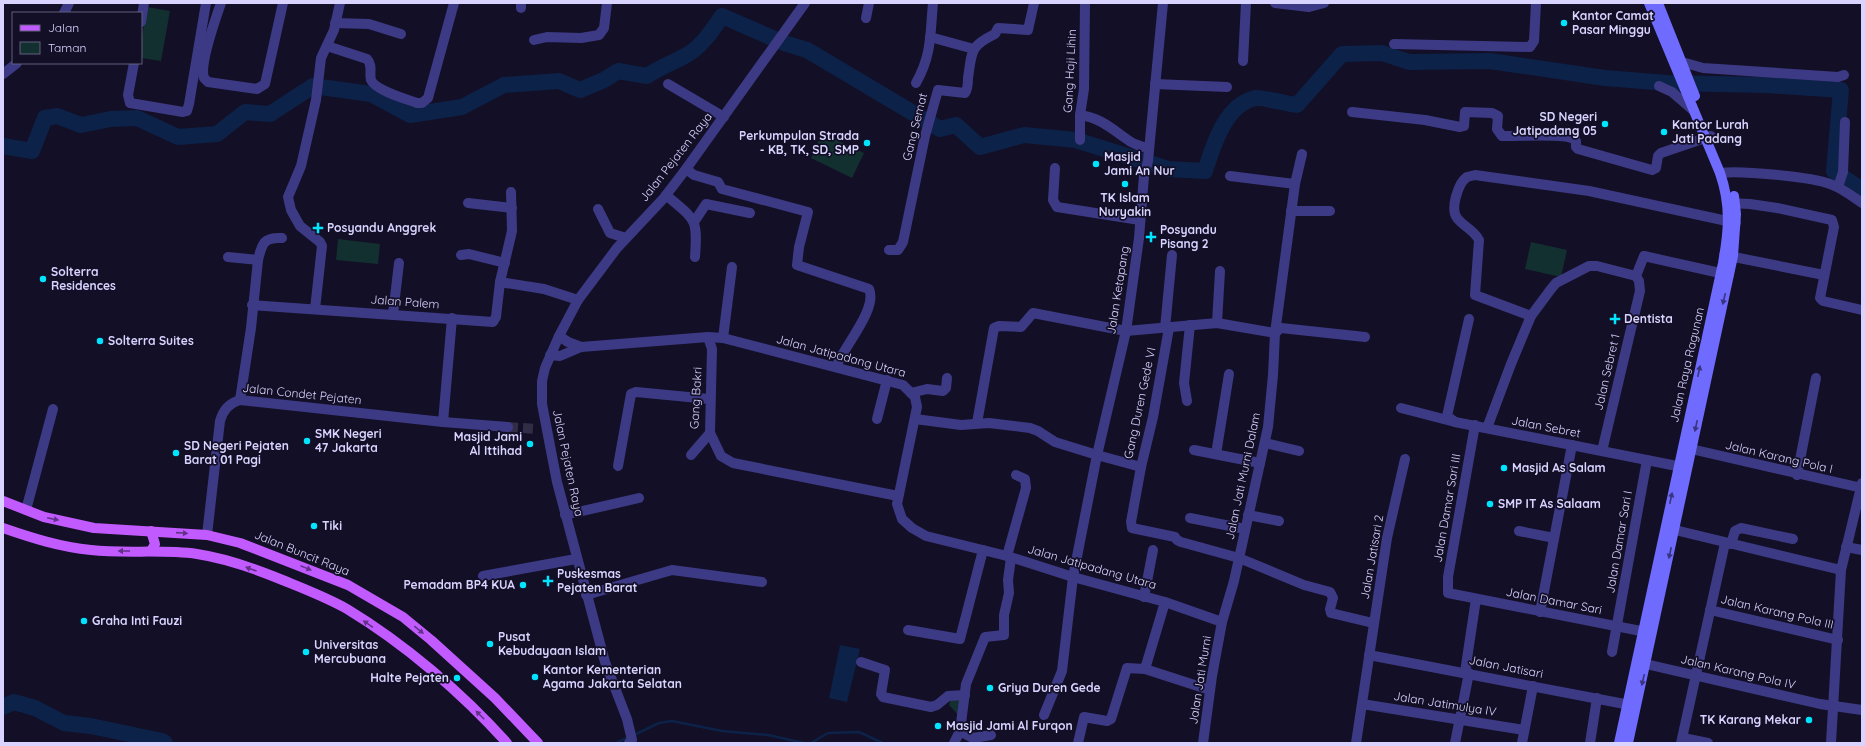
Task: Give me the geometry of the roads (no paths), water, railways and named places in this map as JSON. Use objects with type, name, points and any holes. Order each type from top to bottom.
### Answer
[{"type":"main road","name":"Jalan Raya Ragunan","points":[[1618,743],[1647,664],[1648,633],[1682,467],[1729,256],[1732,222],[1732,187],[1723,173],[1694,101],[1649,3]]},
{"type":"main road","name":"Jalan Raya Ragunan","points":[[1658,3],[1678,65]]},
{"type":"main road","name":"Jalan Raya Ragunan","points":[[1694,101],[1695,112],[1708,137]]},
{"type":"main road","name":"Jalan Raya Ragunan","points":[[1628,743],[1636,662],[1648,633],[1674,530],[1682,467],[1691,449],[1725,274]]},
{"type":"main road","name":"Jalan Buncit Raya","points":[[3,501],[44,517],[94,528],[207,535],[264,550],[348,585],[403,617],[475,679],[524,726],[538,743]]},
{"type":"main road","points":[[3,528],[37,540],[92,551],[151,551],[197,554],[236,563],[317,594],[347,610],[402,648],[472,707],[507,743]]},
{"type":"main road","points":[[151,531],[155,544],[151,551]]},
{"type":"street","points":[[64,12],[69,3]]},
{"type":"street","points":[[142,16],[144,3]]},
{"type":"street","points":[[134,64],[128,95],[130,103],[183,112],[186,111],[189,104],[206,3]]},
{"type":"street","points":[[221,3],[208,44],[202,70],[204,78],[208,82],[257,89],[265,84],[283,3]]},
{"type":"street","points":[[315,309],[322,246],[320,242],[300,226],[291,210],[288,197],[301,166],[316,100],[321,58],[335,23],[340,3]]},
{"type":"street","points":[[327,46],[367,59],[370,63],[371,79],[376,87],[416,103],[422,103],[428,98],[454,3]]},
{"type":"street","points":[[534,40],[547,37],[584,38],[599,35],[603,32],[605,25],[607,3]]},
{"type":"street","name":"Jalan Pejaten Raya","points":[[633,742],[605,662],[542,430],[542,386],[545,368],[559,336],[578,300],[626,238],[666,195],[686,169],[775,47],[805,3]]},
{"type":"street","points":[[866,18],[869,3]]},
{"type":"street","points":[[916,83],[926,64],[933,3]]},
{"type":"street","points":[[930,37],[974,49],[978,43],[996,34],[998,28],[1028,30],[1034,3]]},
{"type":"street","name":"Gang Haji Lihin","points":[[1080,140],[1080,115],[1084,89],[1085,3]]},
{"type":"street","name":"Jalan Ketapang","points":[[1044,715],[1062,670],[1073,577],[1097,455],[1126,331],[1149,149],[1162,3]]},
{"type":"street","points":[[1243,61],[1246,3]]},
{"type":"street","points":[[1275,3],[1310,7],[1324,3]]},
{"type":"street","points":[[1394,44],[1530,47],[1534,41],[1536,3]]},
{"type":"street","points":[[335,23],[369,24],[401,34]]},
{"type":"street","name":"Gang Semat","points":[[889,250],[898,250],[903,242],[925,136],[939,90],[961,94],[966,93],[974,49]]},
{"type":"street","points":[[3,74],[16,64]]},
{"type":"street","points":[[1678,65],[1838,77],[1844,75]]},
{"type":"street","points":[[668,84],[724,117]]},
{"type":"street","points":[[1155,84],[1227,87]]},
{"type":"street","points":[[1659,86],[1672,92],[1695,112]]},
{"type":"street","points":[[1352,112],[1425,120],[1460,127],[1464,126],[1465,112],[1492,113],[1498,116],[1497,129],[1502,136],[1567,137],[1576,140],[1578,149],[1652,170],[1656,170],[1661,153],[1708,137]]},
{"type":"street","points":[[1080,115],[1105,123],[1128,140],[1149,149]]},
{"type":"street","points":[[1839,186],[1843,172],[1845,122]]},
{"type":"street","name":"Jalan Jati Murni Dalam","points":[[1222,622],[1239,558],[1265,443],[1274,376],[1275,333],[1283,286],[1295,184],[1302,154]]},
{"type":"street","points":[[1055,168],[1053,200],[1057,206],[1140,220]]},
{"type":"street","points":[[686,169],[694,175],[718,182],[722,189],[808,212],[796,265],[869,288],[871,297],[869,311],[854,334],[836,367]]},
{"type":"street","points":[[1723,173],[1800,178],[1820,181],[1839,186],[1862,203]]},
{"type":"street","points":[[1532,316],[1475,295],[1479,240],[1476,233],[1458,219],[1454,212],[1459,188],[1467,177],[1475,175],[1589,191],[1732,222]]},
{"type":"street","points":[[1230,176],[1295,184]]},
{"type":"street","points":[[452,318],[488,323],[495,321],[500,282],[512,231],[511,192]]},
{"type":"street","points":[[666,195],[688,213],[694,222],[697,232],[695,257]]},
{"type":"street","points":[[468,203],[512,208]]},
{"type":"street","points":[[1732,203],[1777,208],[1832,220],[1834,227],[1820,293],[1821,300],[1862,310]]},
{"type":"street","points":[[694,222],[706,204],[750,213]]},
{"type":"street","points":[[598,209],[610,233],[626,238]]},
{"type":"street","points":[[1291,211],[1330,211]]},
{"type":"street","points":[[240,400],[251,328],[252,305],[260,251],[266,240],[270,237],[282,238]]},
{"type":"street","points":[[461,255],[469,254],[505,263]]},
{"type":"street","name":"Gang Duren Gede VI","points":[[915,419],[961,425],[977,423],[1030,428],[1038,431],[1055,442],[1141,467],[1153,417],[1167,328],[1172,255]]},
{"type":"street","points":[[1487,428],[1511,364],[1532,316],[1556,284],[1586,266],[1597,266],[1636,276],[1644,256],[1725,274]]},
{"type":"street","points":[[1729,256],[1824,275]]},
{"type":"street","points":[[228,257],[258,260]]},
{"type":"street","points":[[393,314],[399,263]]},
{"type":"street","points":[[723,338],[732,267]]},
{"type":"street","points":[[1217,323],[1220,271]]},
{"type":"street","name":"Jalan Sebret 1","points":[[1602,451],[1640,290],[1639,281],[1636,276]]},
{"type":"street","points":[[500,282],[544,289],[578,300]]},
{"type":"street","name":"Jalan Palem","points":[[252,305],[452,318],[443,422]]},
{"type":"street","points":[[977,423],[996,327],[1021,327],[1030,314],[1034,313],[1126,331],[1217,323],[1275,333],[1281,328],[1364,337]]},
{"type":"street","points":[[1412,408],[1451,419],[1469,319]]},
{"type":"street","points":[[1187,401],[1184,383],[1190,325]]},
{"type":"street","name":"Jalan Jatipadang Utara","points":[[559,336],[568,342],[581,347]]},
{"type":"street","name":"Jalan Jatipadang Utara","points":[[550,355],[560,356],[581,347],[708,337],[723,338],[899,383],[911,393],[917,405],[898,496],[899,514],[912,528],[932,537],[1009,557],[1073,577],[1165,602],[1222,622]]},
{"type":"street","name":"Gang Bakri","points":[[691,455],[710,433],[709,400],[712,349],[708,337]]},
{"type":"street","points":[[1216,454],[1229,374]]},
{"type":"street","points":[[911,393],[927,389],[943,391],[946,388],[947,378]]},
{"type":"street","points":[[1797,475],[1816,378]]},
{"type":"street","points":[[877,419],[887,380]]},
{"type":"street","points":[[618,466],[631,394],[636,392],[709,400]]},
{"type":"street","name":"Jalan Condet Pejaten","points":[[207,535],[220,421],[222,413],[226,407],[240,400],[443,422],[508,427]]},
{"type":"street","name":"Jalan Sebret","points":[[1401,408],[1475,426],[1682,467]]},
{"type":"street","points":[[26,510],[53,409]]},
{"type":"street","name":"Jalan Damar Sari III","points":[[1451,594],[1447,590],[1448,577],[1475,426]]},
{"type":"street","points":[[710,433],[721,456],[733,463],[898,496]]},
{"type":"street","points":[[1265,443],[1299,450]]},
{"type":"street","points":[[1540,612],[1572,445]]},
{"type":"street","name":"Jalan Karang Pola I","points":[[1691,449],[1797,475],[1862,486]]},
{"type":"street","points":[[1194,450],[1260,463]]},
{"type":"street","name":"Jalan Jatisari 2","points":[[1356,743],[1387,538],[1405,459]]},
{"type":"street","name":"Jalan Damar Sari I","points":[[1612,652],[1647,460]]},
{"type":"street","points":[[1141,467],[1131,522],[1132,528],[1175,537],[1181,542],[1239,558],[1304,585],[1330,592],[1333,598],[1330,609],[1333,614],[1374,623]]},
{"type":"street","points":[[991,735],[973,738],[958,738],[968,678],[985,637],[1004,635],[1004,615],[1008,593],[1009,557],[1026,488],[1025,479],[1016,475]]},
{"type":"street","points":[[1831,743],[1841,570],[1862,486]]},
{"type":"street","points":[[565,515],[639,498]]},
{"type":"street","points":[[1248,515],[1279,521]]},
{"type":"street","points":[[1190,518],[1245,529]]},
{"type":"street","points":[[1708,743],[1682,740],[1710,610],[1728,544],[1735,531],[1740,528],[1793,539]]},
{"type":"street","points":[[1674,530],[1841,570]]},
{"type":"street","points":[[1519,532],[1554,538]]},
{"type":"street","points":[[1846,547],[1862,550]]},
{"type":"street","points":[[908,630],[960,639],[983,550]]},
{"type":"street","points":[[1144,597],[1153,550]]},
{"type":"street","points":[[483,576],[576,559]]},
{"type":"street","points":[[586,595],[672,570],[762,582]]},
{"type":"street","name":"Jalan Damar Sari","points":[[1451,594],[1476,601],[1648,633]]},
{"type":"street","points":[[1455,743],[1467,673],[1476,601]]},
{"type":"street","points":[[1145,669],[1165,602]]},
{"type":"street","name":"Jalan Karang Pola III","points":[[1710,610],[1838,640]]},
{"type":"street","name":"Jalan Jati Murni","points":[[1203,743],[1210,690],[1222,622]]},
{"type":"street","name":"Jalan Jatisari","points":[[1369,658],[1467,673],[1632,705]]},
{"type":"street","points":[[861,662],[885,670],[881,694],[883,697],[930,707],[937,705],[948,696],[965,695]]},
{"type":"street","name":"Jalan Karang Pola IV","points":[[1636,662],[1696,674],[1833,707],[1862,710]]},
{"type":"street","points":[[1078,743],[1084,717],[1107,721],[1111,720],[1128,667],[1145,669],[1210,690]]},
{"type":"street","points":[[1522,743],[1533,686]]},
{"type":"street","points":[[1590,743],[1598,698]]},
{"type":"street","name":"Jalan Jatimulya IV","points":[[1362,704],[1524,730]]},
{"type":"water","points":[[840,645],[860,649],[847,702],[829,698]]},
{"type":"waterway","points":[[3,146],[32,151],[45,118],[57,116],[81,125],[111,119],[137,118],[178,137],[217,134],[245,112],[270,114],[313,86],[371,94],[410,115],[462,107],[504,85],[559,81],[580,90],[604,80],[618,71],[647,76],[689,54],[710,33],[722,16],[784,43],[807,50],[940,129],[956,125],[980,147],[1024,135],[1076,140],[1168,169],[1205,171],[1216,139],[1228,118],[1236,109],[1245,102],[1255,98],[1297,105],[1342,54],[1382,53],[1409,62],[1490,61],[1605,78],[1667,83],[1765,85],[1841,90],[1834,171],[1862,190]]},
{"type":"waterway","points":[[3,707],[14,702],[35,708],[64,723],[91,726],[162,741],[165,743]]},
{"type":"waterway","points":[[634,735],[659,723],[672,721],[722,731],[768,735],[804,743]]},
{"type":"waterway","points":[[811,743],[828,733],[859,732],[883,743]]},
{"type":"waterway","points":[[616,743],[629,737]]},
{"type":"tunnel","points":[[508,427],[538,429]]},
{"type":"place","name":"Kantor Camat Pasar Minggu","points":[[1564,23]]},
{"type":"place","name":"SD Negeri Jatipadang 05","points":[[1605,124]]},
{"type":"place","name":"Kantor Lurah Jati Padang","points":[[1664,132]]},
{"type":"place","name":"Perkumpulan Strada - KB, TK, SD, SMP","points":[[867,143]]},
{"type":"place","name":"Masjid Jami An Nur","points":[[1096,164]]},
{"type":"place","name":"TK Islam Nuryakin","points":[[1125,184]]},
{"type":"place","name":"Posyandu Anggrek","points":[[318,228]]},
{"type":"place","name":"Posyandu Pisang 2","points":[[1151,237]]},
{"type":"place","name":"Solterra Residences","points":[[43,279]]},
{"type":"place","name":"Dentista","points":[[1615,319]]},
{"type":"place","name":"Solterra Suites","points":[[100,341]]},
{"type":"place","name":"SMK Negeri 47 Jakarta","points":[[307,441]]},
{"type":"place","name":"Masjid Jami Al Ittihad","points":[[530,444]]},
{"type":"place","name":"SD Negeri Pejaten Barat 01 Pagi","points":[[176,453]]},
{"type":"place","name":"Masjid As Salam","points":[[1504,468]]},
{"type":"place","name":"SMP IT As Salaam","points":[[1490,504]]},
{"type":"place","name":"Tiki","points":[[314,526]]},
{"type":"place","name":"Puskesmas Pejaten Barat","points":[[548,581]]},
{"type":"place","name":"Pemadam BP4 KUA","points":[[523,585]]},
{"type":"place","name":"Graha Inti Fauzi","points":[[84,621]]},
{"type":"place","name":"Pusat Kebudayaan Islam","points":[[490,644]]},
{"type":"place","name":"Universitas Mercubuana","points":[[306,652]]},
{"type":"place","name":"Kantor Kementerian Agama Jakarta Selatan","points":[[535,677]]},
{"type":"place","name":"Halte Pejaten","points":[[457,678]]},
{"type":"place","name":"Griya Duren Gede","points":[[990,688]]},
{"type":"place","name":"TK Karang Mekar","points":[[1809,720]]},
{"type":"place","name":"Masjid Jami Al Furqon","points":[[938,726]]}]
